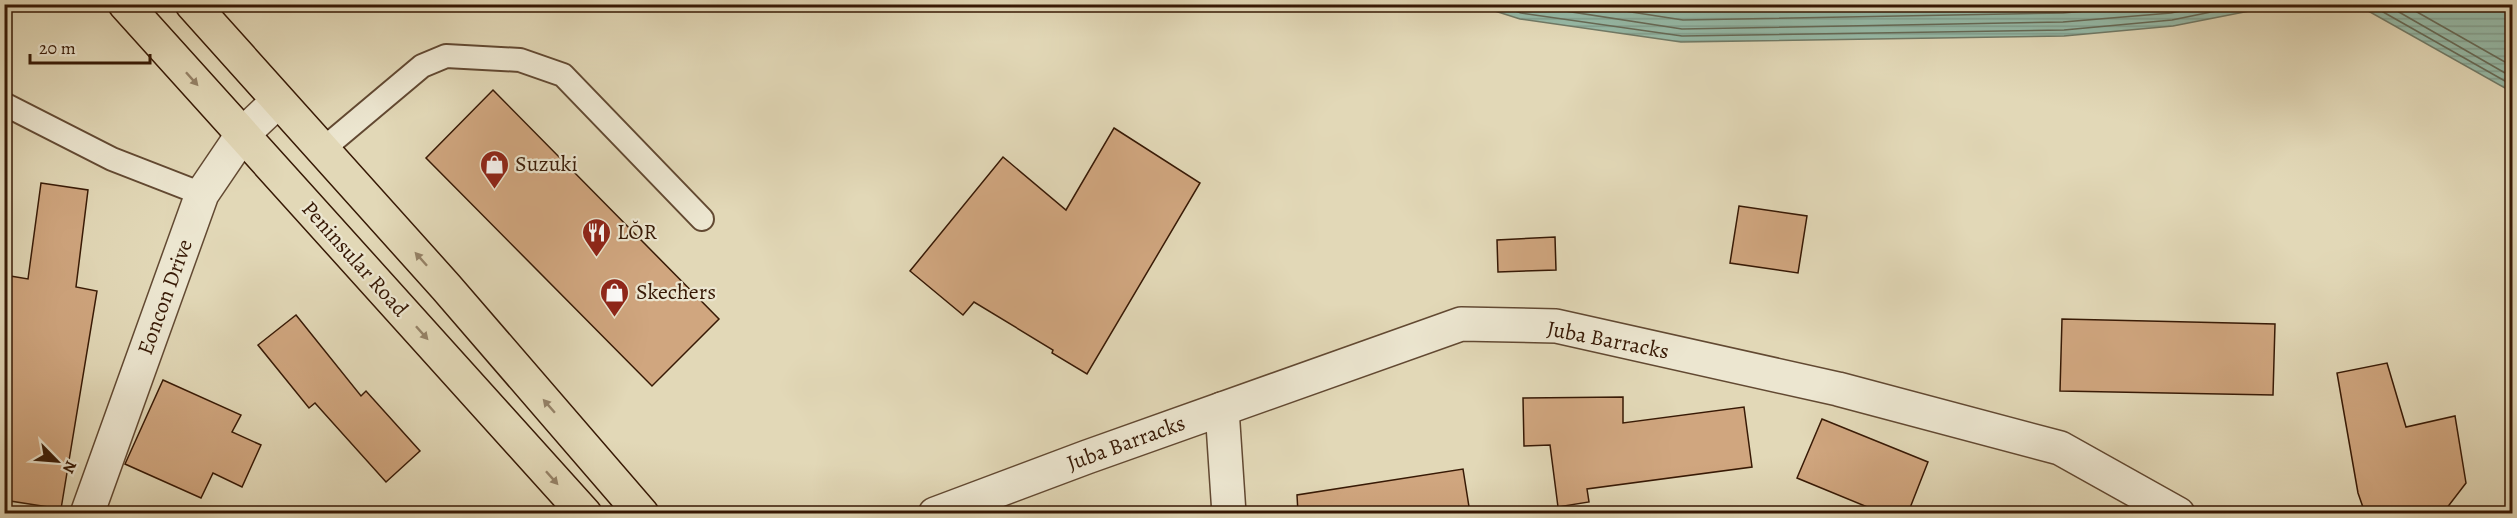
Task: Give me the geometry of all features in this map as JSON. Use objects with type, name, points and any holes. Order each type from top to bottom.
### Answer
[{"type":"main road","name":"Peninsular Road","points":[[125,4],[585,513]]},
{"type":"main road","points":[[192,4],[446,287],[642,513]]},
{"type":"street","name":"Eoncon Drive","points":[[87,513],[202,194],[243,135],[278,101]]},
{"type":"street","name":"Juba Barracks","points":[[935,513],[1461,324],[1556,326],[1838,389],[2060,448],[2178,513]]},
{"type":"street","points":[[1222,409],[1229,513]]},
{"type":"lane","points":[[322,150],[422,66],[446,56],[520,60],[563,75],[702,219]]},
{"type":"lane","points":[[4,104],[112,159],[202,194]]},
{"type":"water","points":[[1476,5],[2280,5],[2173,26],[2064,36],[1681,42],[1520,19]]},
{"type":"water","points":[[2305,5],[2512,5],[2512,92],[2363,8]]},
{"type":"building","points":[[493,90],[719,319],[652,386],[426,158]]},
{"type":"building","points":[[1114,128],[1200,183],[1087,374],[1052,353],[1053,350],[974,302],[963,315],[910,271],[1003,157],[1066,210]]},
{"type":"building","points":[[41,183],[88,190],[76,287],[97,291],[61,509],[4,500],[4,275],[28,279]]},
{"type":"building","points":[[1739,206],[1807,216],[1798,273],[1730,263]]},
{"type":"building","points":[[1555,237],[1556,270],[1498,272],[1497,240]]},
{"type":"building","points":[[296,315],[361,396],[366,391],[420,451],[386,482],[315,403],[309,408],[258,345]]},
{"type":"building","points":[[2062,319],[2275,324],[2273,395],[2060,391]]},
{"type":"building","points":[[2387,363],[2406,427],[2455,416],[2466,483],[2443,513],[2365,513],[2358,493],[2337,373]]},
{"type":"building","points":[[163,380],[241,415],[232,432],[261,445],[242,487],[213,473],[201,498],[125,464]]},
{"type":"building","points":[[1623,397],[1623,423],[1744,407],[1752,467],[1587,489],[1589,502],[1558,507],[1550,445],[1524,446],[1523,398]]},
{"type":"building","points":[[1822,419],[1928,462],[1908,513],[1882,513],[1797,478]]},
{"type":"building","points":[[1463,469],[1470,513],[1298,513],[1297,495]]},
{"type":"place","name":"Suzuki","points":[[494,190]]},
{"type":"place","name":"LŎR","points":[[596,258]]},
{"type":"place","name":"Skechers","points":[[615,318]]}]
